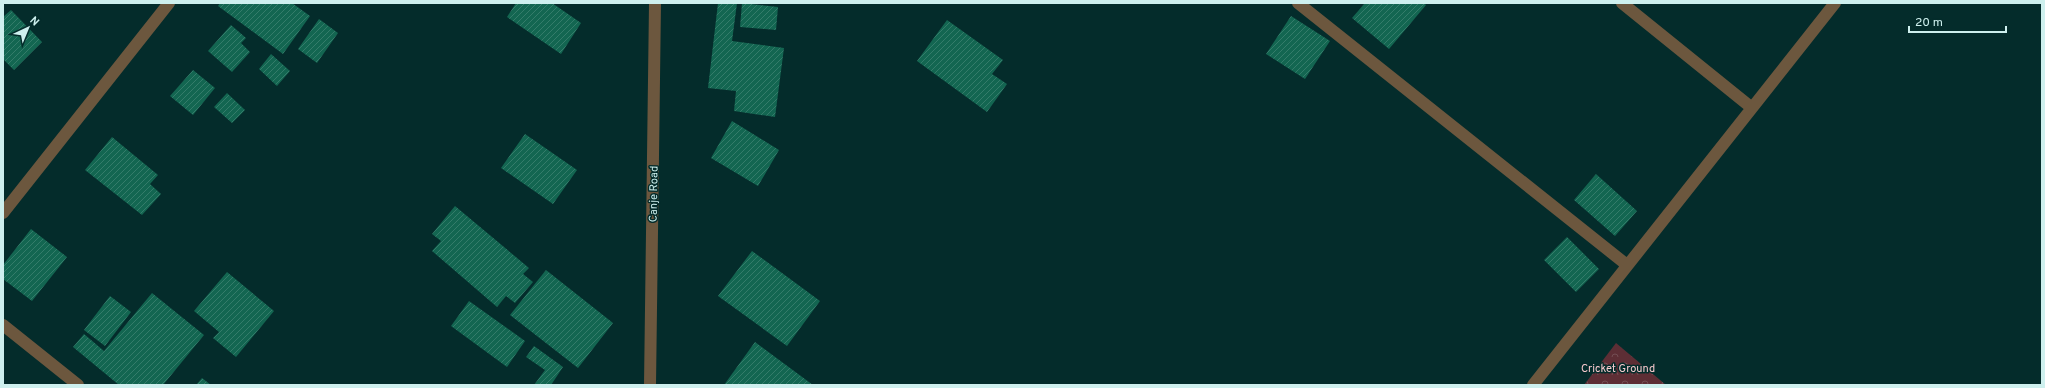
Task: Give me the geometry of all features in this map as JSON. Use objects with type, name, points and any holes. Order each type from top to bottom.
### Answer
[{"type":"street","points":[[3,213],[169,3]]},
{"type":"street","name":"Canje Road","points":[[650,385],[655,3]]},
{"type":"street","points":[[1298,3],[1628,265]]},
{"type":"street","points":[[1622,3],[1752,108]]},
{"type":"street","points":[[1533,385],[1835,3]]},
{"type":"street","points":[[3,325],[78,385]]},
{"type":"green space","name":"Cricket Ground","points":[[1616,343],[1666,385],[1584,385]]},
{"type":"building","points":[[220,3],[292,3],[310,16],[283,54],[218,6]]},
{"type":"building","points":[[516,3],[552,3],[581,23],[561,54],[507,17]]},
{"type":"building","points":[[718,3],[737,3],[732,41],[784,48],[775,117],[734,111],[736,91],[708,88]]},
{"type":"building","points":[[742,3],[778,7],[776,30],[740,27]]},
{"type":"building","points":[[1365,3],[1424,3],[1426,5],[1389,49],[1352,18]]},
{"type":"building","points":[[11,10],[42,42],[14,70],[3,59],[3,17]]},
{"type":"building","points":[[1291,16],[1330,41],[1305,79],[1266,54]]},
{"type":"building","points":[[319,19],[338,33],[317,63],[298,49]]},
{"type":"building","points":[[947,20],[1003,60],[992,74],[1007,84],[987,112],[917,61]]},
{"type":"building","points":[[231,25],[246,38],[241,43],[250,52],[232,72],[208,51]]},
{"type":"building","points":[[271,54],[290,71],[277,86],[259,69]]},
{"type":"building","points":[[193,70],[215,88],[193,115],[170,96]]},
{"type":"building","points":[[227,93],[245,110],[232,123],[214,107]]},
{"type":"building","points":[[732,121],[779,150],[758,186],[711,158]]},
{"type":"building","points":[[525,134],[577,170],[553,204],[501,168]]},
{"type":"building","points":[[112,137],[158,175],[150,184],[161,194],[142,215],[85,170]]},
{"type":"building","points":[[1596,174],[1637,211],[1615,236],[1574,200]]},
{"type":"building","points":[[455,206],[529,268],[523,274],[533,282],[515,303],[506,296],[497,307],[432,251],[441,241],[432,234]]},
{"type":"building","points":[[31,229],[67,257],[32,301],[3,279],[3,265]]},
{"type":"building","points":[[1567,237],[1599,269],[1576,292],[1544,260]]},
{"type":"building","points":[[752,251],[820,301],[787,346],[718,296]]},
{"type":"building","points":[[546,270],[613,323],[578,368],[510,315]]},
{"type":"building","points":[[227,272],[274,311],[236,357],[213,338],[219,332],[194,311]]},
{"type":"building","points":[[152,293],[204,335],[163,385],[119,385],[73,347],[84,334],[104,351]]},
{"type":"building","points":[[110,296],[131,312],[105,346],[84,330]]},
{"type":"building","points":[[469,301],[525,341],[507,367],[451,326]]},
{"type":"building","points":[[755,342],[813,385],[724,385]]},
{"type":"building","points":[[534,346],[563,367],[551,385],[534,385],[545,370],[526,357]]},
{"type":"building","points":[[202,378],[211,385],[196,385]]}]
